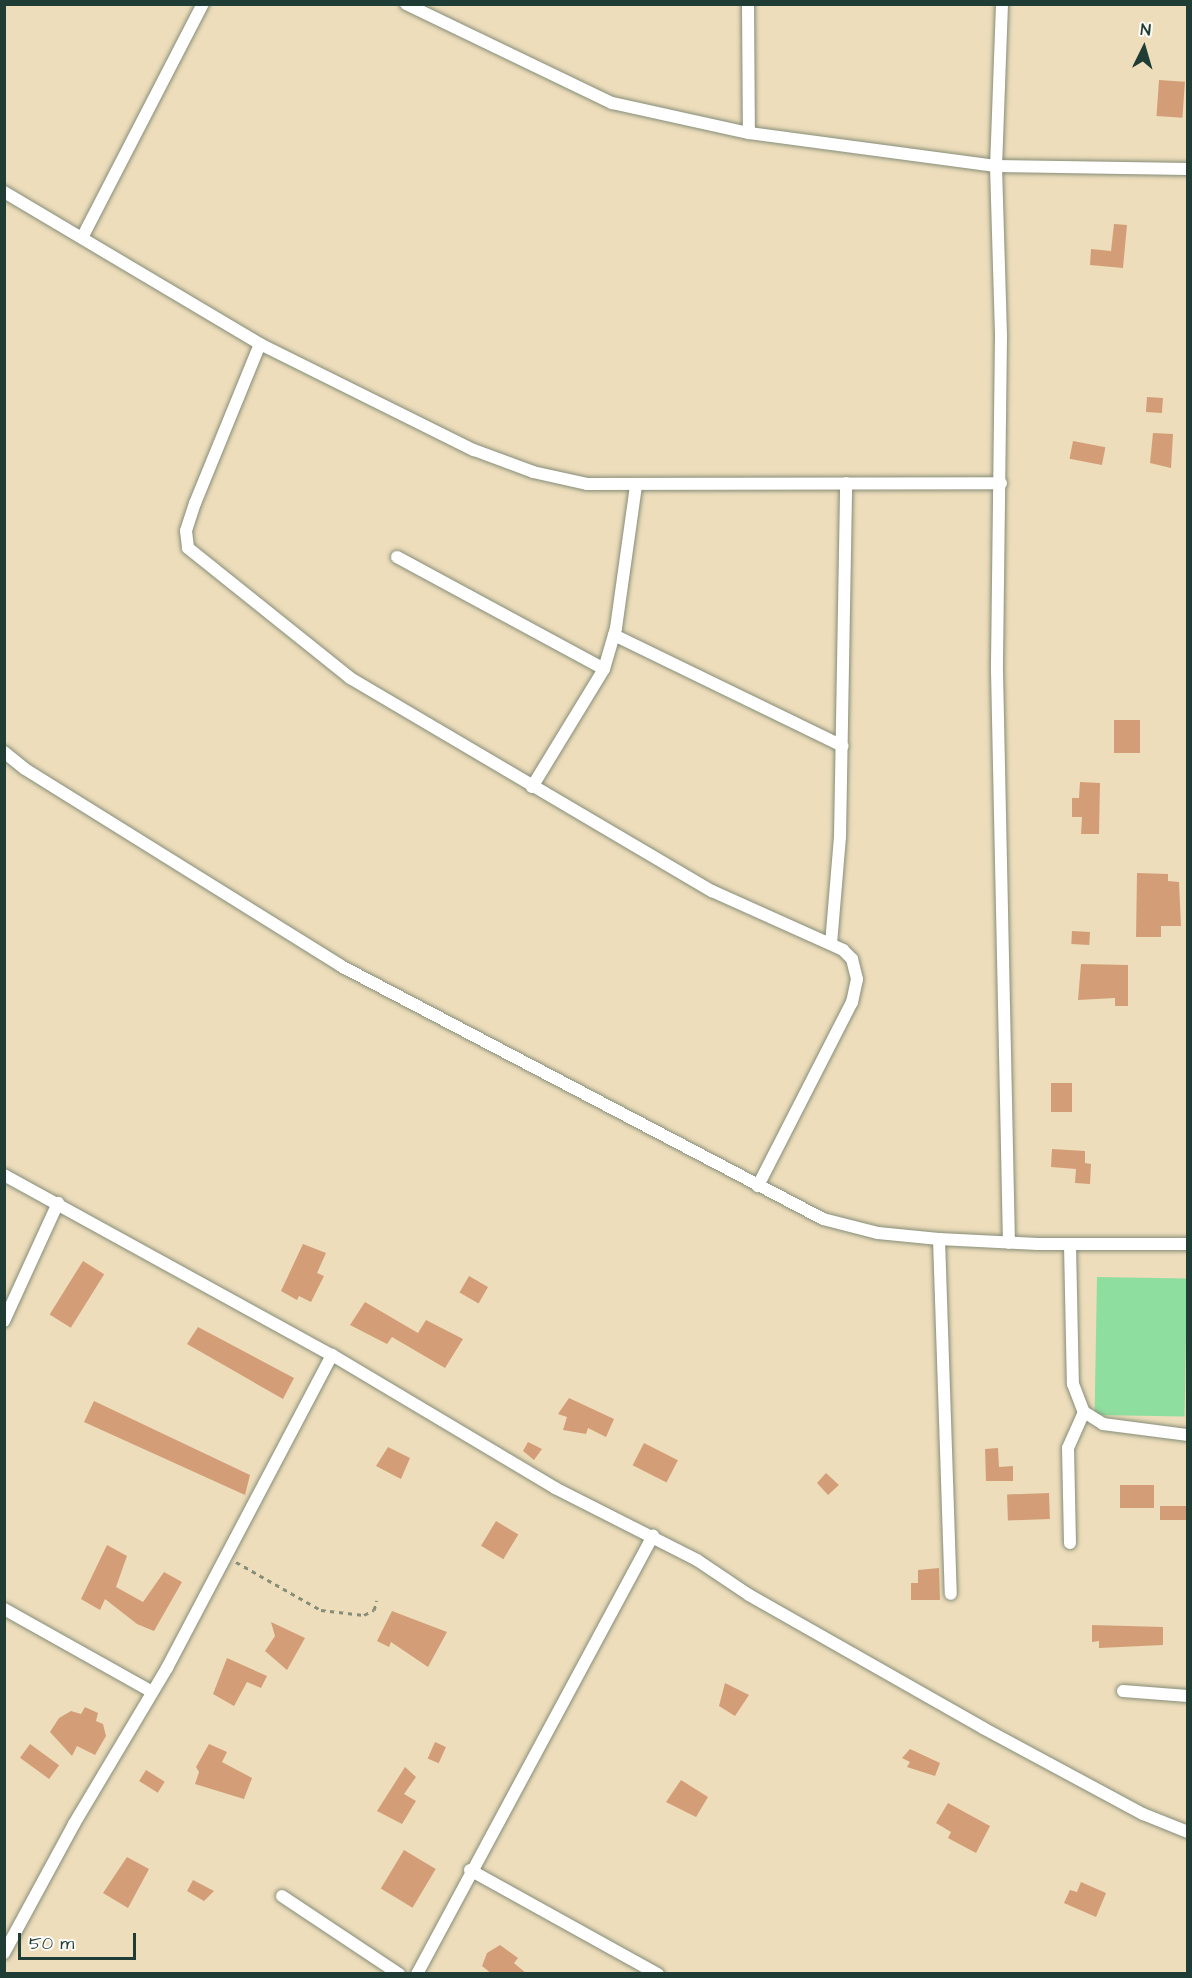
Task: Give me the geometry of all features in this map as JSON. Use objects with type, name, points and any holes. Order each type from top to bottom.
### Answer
[{"type":"street","points":[[82,236],[202,4]]},
{"type":"street","points":[[406,4],[612,103],[749,133],[996,166],[1188,169]]},
{"type":"street","points":[[748,4],[749,133]]},
{"type":"street","points":[[1002,4],[996,166],[1001,483],[997,671],[1009,1243]]},
{"type":"street","points":[[4,192],[82,236],[260,344],[474,450],[533,472],[587,484],[1001,483]]},
{"type":"street","points":[[260,344],[195,503],[186,531],[188,548],[350,678],[712,891],[831,944],[852,959],[857,979],[852,1002],[758,1185]]},
{"type":"street","points":[[831,944],[840,837],[843,746],[846,483]]},
{"type":"street","points":[[532,787],[604,669],[614,635],[636,485]]},
{"type":"street","points":[[397,557],[604,669]]},
{"type":"street","points":[[614,635],[843,746]]},
{"type":"street","points":[[4,752],[64,794],[341,966],[823,1219],[850,1228],[939,1239],[1070,1245],[1188,1244]]},
{"type":"street","points":[[4,1175],[58,1203],[105,1234],[332,1355],[545,1483],[653,1536],[983,1728],[1143,1814],[1188,1832]]},
{"type":"street","points":[[4,1321],[58,1203]]},
{"type":"street","points":[[939,1239],[951,1594]]},
{"type":"street","points":[[1070,1245],[1073,1384],[1084,1412],[1103,1424],[1188,1435]]},
{"type":"street","points":[[4,1953],[150,1691],[167,1668],[332,1355]]},
{"type":"street","points":[[1070,1543],[1068,1448],[1084,1412]]},
{"type":"street","points":[[417,1974],[470,1870],[653,1536]]},
{"type":"street","points":[[4,1609],[150,1691]]},
{"type":"street","points":[[1123,1691],[1188,1696]]},
{"type":"street","points":[[470,1870],[658,1974]]},
{"type":"street","points":[[282,1896],[399,1974]]},
{"type":"path","points":[[227,1556],[321,1610],[364,1615],[374,1610],[377,1600]]},
{"type":"green space","points":[[1097,1277],[1187,1279],[1185,1417],[1095,1415]]},
{"type":"building","points":[[1159,80],[1185,82],[1182,118],[1156,116]]},
{"type":"building","points":[[1114,224],[1127,225],[1123,268],[1090,265],[1091,249],[1111,251]]},
{"type":"building","points":[[1147,397],[1163,398],[1162,413],[1146,412]]},
{"type":"building","points":[[1153,433],[1173,434],[1171,468],[1150,463]]},
{"type":"building","points":[[1073,441],[1105,447],[1102,465],[1070,459]]},
{"type":"building","points":[[1114,720],[1140,720],[1140,753],[1114,753]]},
{"type":"building","points":[[1080,782],[1100,783],[1099,834],[1081,834],[1082,817],[1072,817],[1072,798],[1079,798]]},
{"type":"building","points":[[1137,873],[1168,874],[1168,881],[1179,882],[1181,926],[1161,926],[1161,937],[1136,937]]},
{"type":"building","points":[[1072,931],[1090,932],[1089,945],[1071,944]]},
{"type":"building","points":[[1081,964],[1128,965],[1128,1006],[1115,1006],[1115,998],[1078,1000]]},
{"type":"building","points":[[1051,1083],[1072,1083],[1072,1112],[1051,1112]]},
{"type":"building","points":[[1052,1149],[1085,1151],[1085,1163],[1091,1164],[1090,1184],[1075,1183],[1076,1169],[1051,1167]]},
{"type":"building","points":[[303,1244],[326,1253],[317,1273],[324,1276],[311,1302],[299,1296],[297,1300],[281,1291]]},
{"type":"building","points":[[83,1261],[104,1274],[71,1328],[50,1314]]},
{"type":"building","points":[[469,1276],[488,1287],[479,1303],[460,1292]]},
{"type":"building","points":[[365,1302],[418,1333],[426,1320],[463,1339],[445,1368],[392,1337],[387,1344],[350,1325]]},
{"type":"building","points":[[198,1327],[294,1378],[283,1399],[187,1344]]},
{"type":"building","points":[[569,1398],[614,1419],[606,1437],[588,1428],[586,1434],[563,1430],[567,1417],[558,1414]]},
{"type":"building","points":[[94,1401],[250,1475],[245,1495],[84,1422]]},
{"type":"building","points":[[528,1442],[542,1449],[534,1460],[523,1451]]},
{"type":"building","points":[[644,1443],[678,1460],[667,1483],[633,1465]]},
{"type":"building","points":[[388,1447],[410,1458],[401,1479],[376,1466]]},
{"type":"building","points":[[998,1448],[999,1467],[1013,1466],[1013,1481],[986,1481],[985,1449]]},
{"type":"building","points":[[826,1473],[839,1485],[828,1495],[817,1483]]},
{"type":"building","points":[[1120,1485],[1154,1485],[1154,1508],[1120,1508]]},
{"type":"building","points":[[1049,1493],[1050,1519],[1008,1520],[1007,1494]]},
{"type":"building","points":[[1160,1506],[1188,1506],[1188,1520],[1160,1520]]},
{"type":"building","points":[[496,1521],[518,1534],[503,1559],[481,1546]]},
{"type":"building","points":[[107,1545],[127,1556],[116,1587],[143,1602],[164,1572],[182,1582],[154,1631],[137,1624],[105,1599],[100,1610],[81,1599]]},
{"type":"building","points":[[939,1568],[940,1600],[911,1600],[911,1583],[918,1583],[918,1570]]},
{"type":"building","points":[[392,1611],[447,1632],[428,1667],[391,1642],[389,1647],[377,1641]]},
{"type":"building","points":[[271,1622],[305,1638],[287,1670],[265,1651],[275,1636]]},
{"type":"building","points":[[1092,1625],[1163,1627],[1163,1645],[1099,1648],[1099,1641],[1092,1642]]},
{"type":"building","points":[[227,1658],[267,1676],[261,1688],[247,1682],[234,1706],[213,1694]]},
{"type":"building","points":[[725,1683],[749,1695],[735,1716],[719,1706]]},
{"type":"building","points":[[85,1707],[98,1713],[96,1721],[103,1724],[106,1736],[95,1755],[77,1746],[72,1756],[50,1732],[59,1718],[71,1711],[81,1714]]},
{"type":"building","points":[[435,1742],[446,1747],[439,1763],[428,1758]]},
{"type":"building","points":[[30,1744],[59,1765],[49,1779],[20,1758]]},
{"type":"building","points":[[209,1744],[227,1752],[222,1762],[252,1778],[244,1799],[195,1784],[199,1772],[196,1767]]},
{"type":"building","points":[[910,1749],[940,1763],[935,1776],[907,1767],[910,1762],[902,1758]]},
{"type":"building","points":[[405,1767],[416,1777],[404,1794],[416,1801],[402,1824],[377,1811]]},
{"type":"building","points":[[146,1770],[165,1782],[158,1793],[139,1781]]},
{"type":"building","points":[[681,1780],[708,1797],[696,1817],[666,1802]]},
{"type":"building","points":[[948,1803],[990,1826],[976,1853],[948,1838],[951,1832],[936,1823]]},
{"type":"building","points":[[404,1850],[436,1869],[413,1908],[381,1889]]},
{"type":"building","points":[[127,1857],[149,1869],[128,1908],[103,1893]]},
{"type":"building","points":[[193,1880],[214,1891],[204,1901],[187,1891]]},
{"type":"building","points":[[1081,1882],[1106,1893],[1096,1917],[1064,1903],[1070,1890],[1077,1892]]},
{"type":"building","points":[[500,1945],[518,1958],[514,1963],[527,1974],[492,1974],[482,1966],[487,1953]]}]
